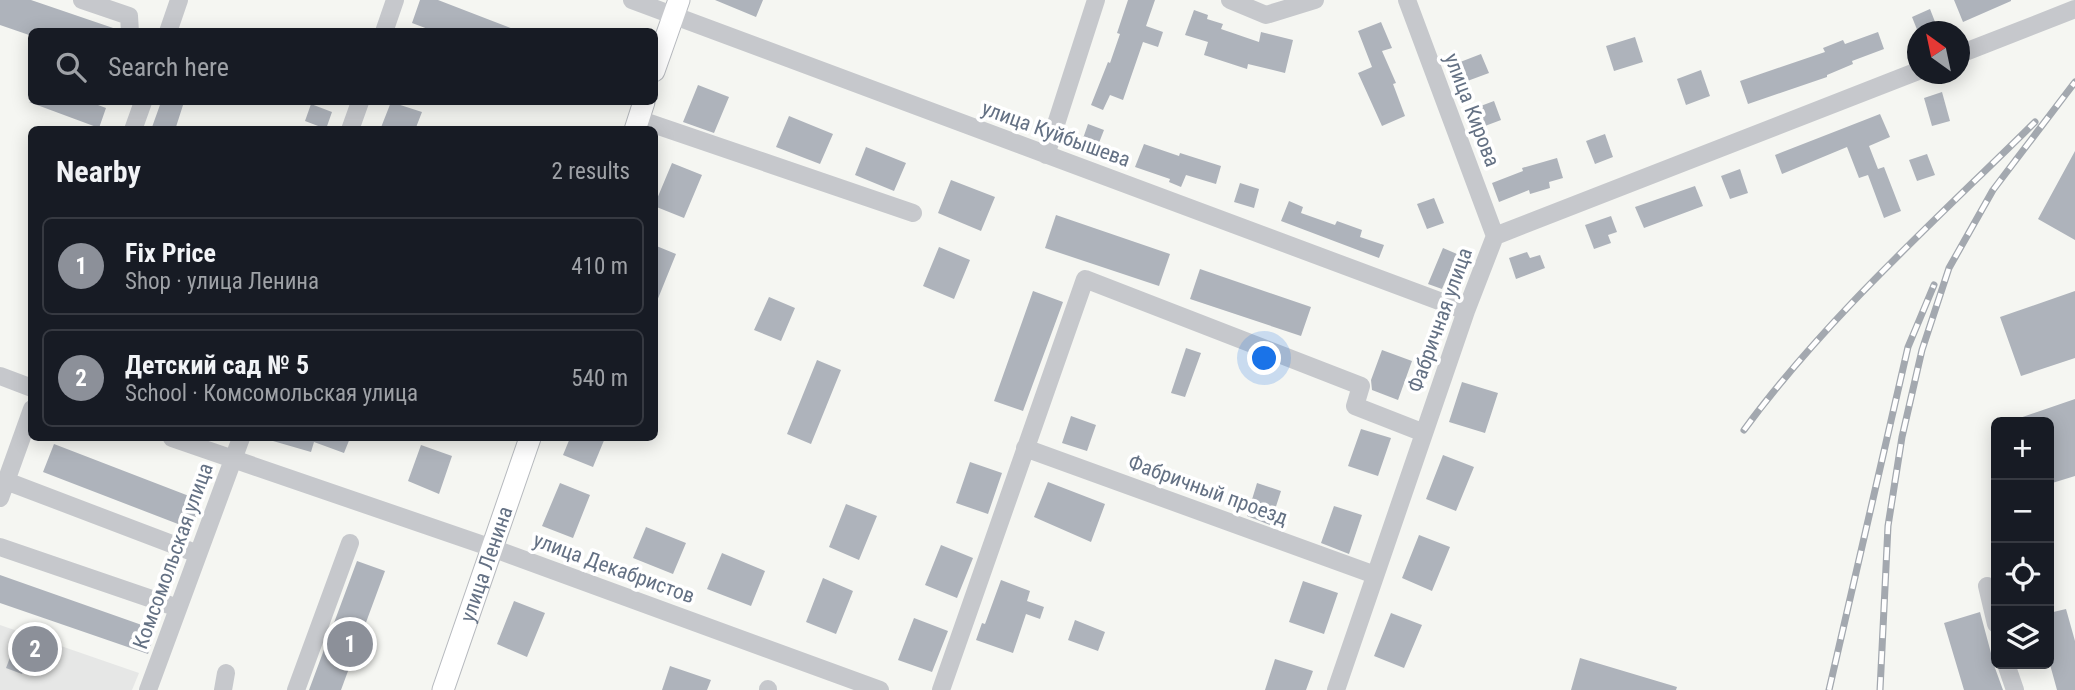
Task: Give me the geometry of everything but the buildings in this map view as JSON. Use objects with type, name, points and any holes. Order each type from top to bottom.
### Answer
[{"type":"main road","points":[[658,60],[676,8]]},
{"type":"main road","name":"улица Ленина","points":[[443,690],[529,441]]},
{"type":"street","points":[[82,0],[101,3],[129,16],[130,28]]},
{"type":"street","points":[[168,28],[179,0]]},
{"type":"street","points":[[385,28],[395,0]]},
{"type":"street","name":"улица Куйбышева","points":[[632,0],[676,8],[1046,155],[1466,311]]},
{"type":"street","points":[[1046,155],[1096,0]]},
{"type":"street","points":[[1230,0],[1266,16],[1315,0]]},
{"type":"street","name":"улица Кирова","points":[[1407,0],[1495,236]]},
{"type":"street","points":[[1970,50],[2075,9]]},
{"type":"street","name":"Фабричная улица","points":[[1336,690],[1466,311],[1495,236],[1907,75]]},
{"type":"street","points":[[131,105],[132,126]]},
{"type":"street","points":[[134,126],[142,105]]},
{"type":"street","points":[[351,126],[358,105]]},
{"type":"street","points":[[639,117],[913,213]]},
{"type":"street","points":[[942,690],[1085,279],[1361,386],[1355,406],[1424,433]]},
{"type":"street","points":[[0,376],[28,386]]},
{"type":"street","points":[[28,420],[3,489],[198,554]]},
{"type":"street","name":"улица Декабристов","points":[[181,441],[492,548],[880,690]]},
{"type":"street","name":"Комсомольская улица","points":[[148,690],[240,441]]},
{"type":"street","name":"Фабричный проезд","points":[[1025,449],[1375,575]]},
{"type":"street","points":[[296,690],[350,543]]},
{"type":"street","points":[[0,547],[178,608]]},
{"type":"street","points":[[1987,586],[1992,606]]},
{"type":"street","points":[[2008,669],[2015,690]]},
{"type":"shaded area","points":[[0,625],[139,673],[132,690],[0,690]]},
{"type":"railway","points":[[1880,690],[1888,526],[1902,437],[1922,350],[1949,268],[1993,190],[2075,82]]},
{"type":"railway","points":[[1744,430],[1776,388],[1846,309],[2035,122]]},
{"type":"railway","points":[[1829,690],[1908,347],[1934,285]]},
{"type":"place","name":"Fix Price","points":[[350,644]]},
{"type":"place","name":"Детский сад № 5","points":[[35,649]]}]
